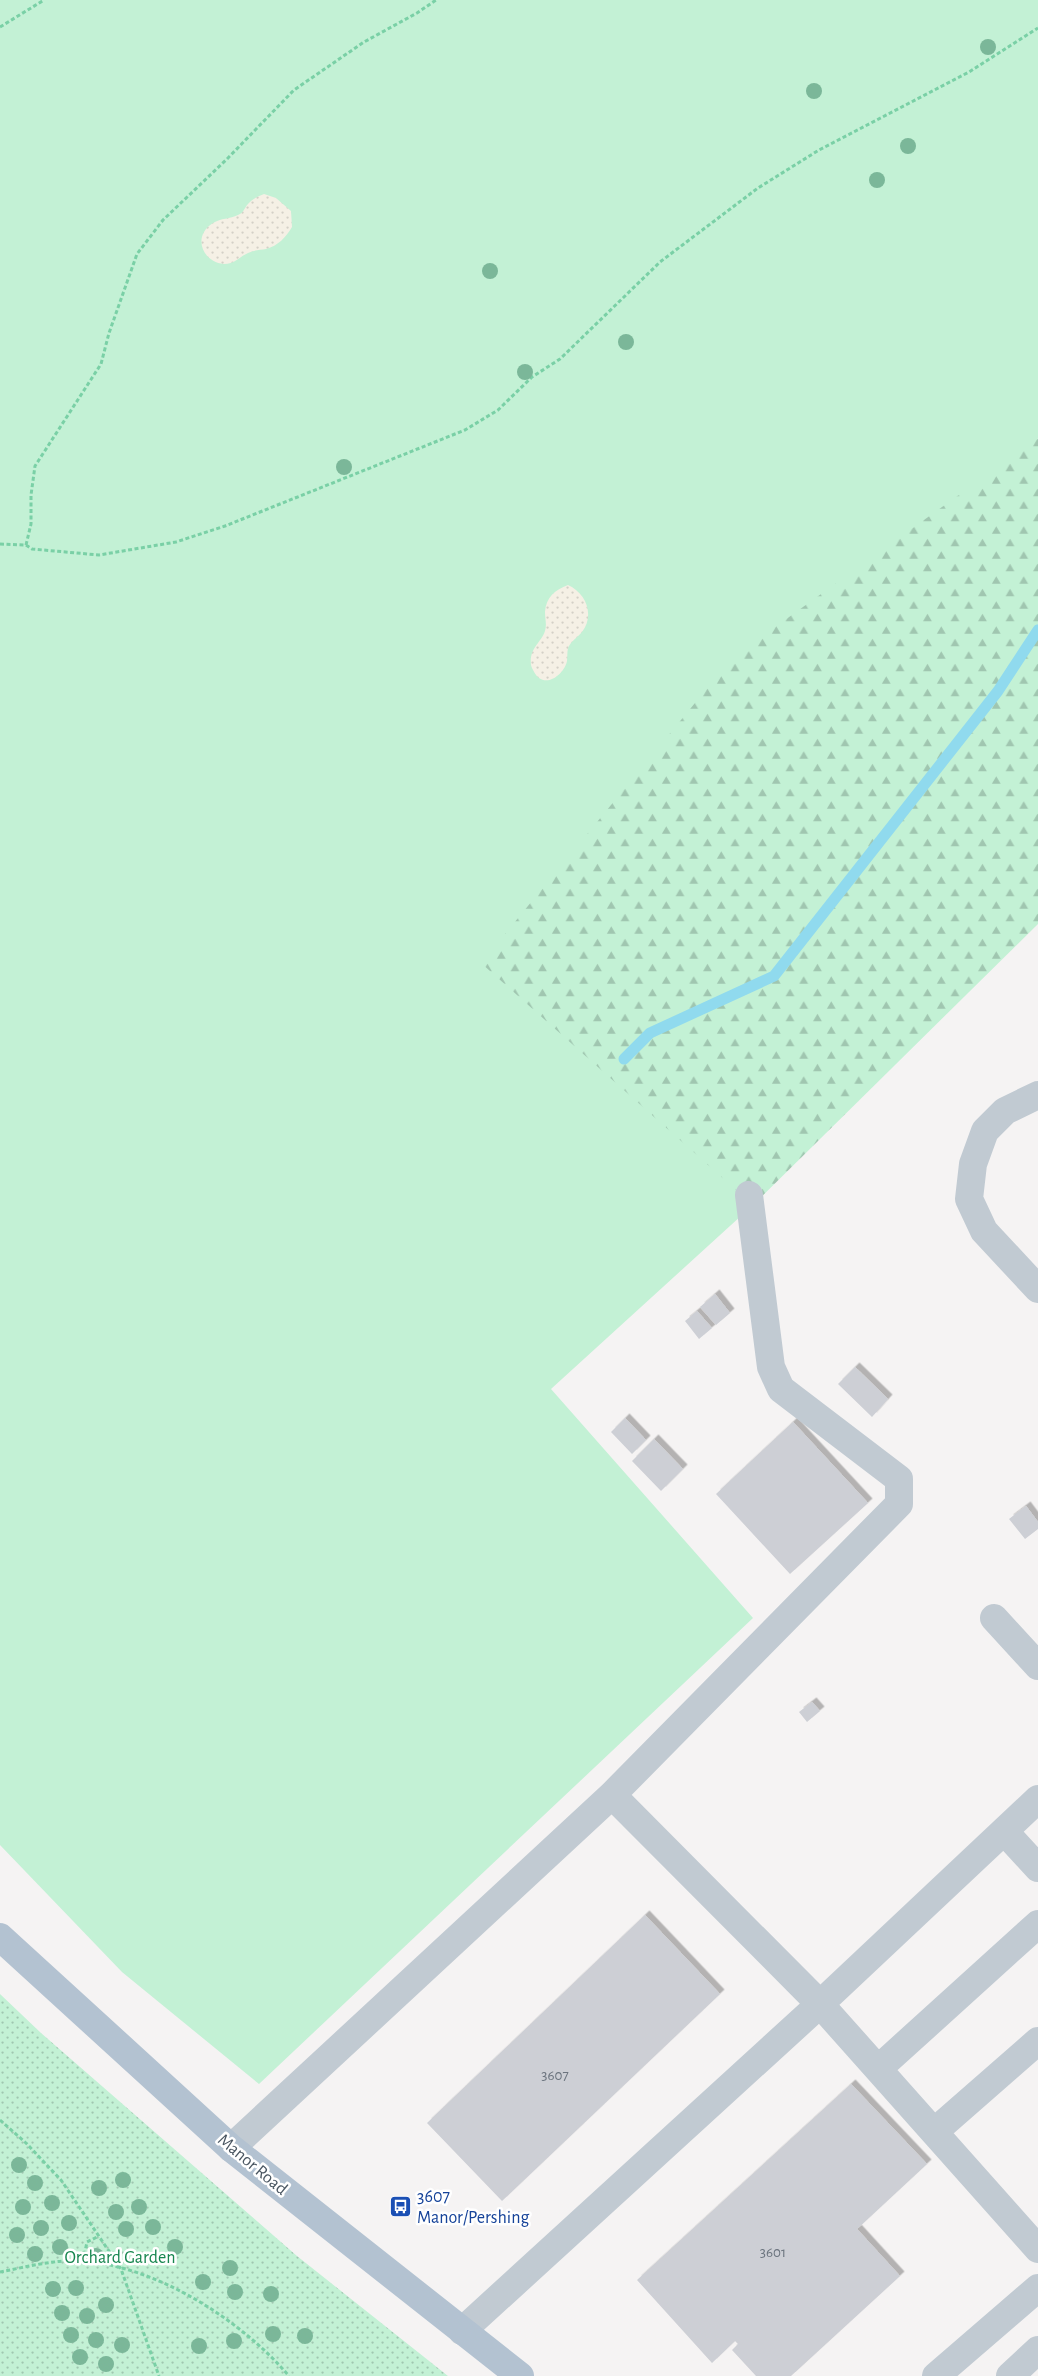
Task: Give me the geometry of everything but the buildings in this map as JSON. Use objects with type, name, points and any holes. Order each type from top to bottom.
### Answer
[{"type":"main road","name":"Manor Road","points":[[0,1936],[230,2148],[520,2376]]},
{"type":"street","points":[[1038,1095],[1005,1111],[986,1131],[973,1164],[969,1198],[984,1231],[1038,1289]]},
{"type":"street","points":[[230,2148],[612,1795],[899,1504],[899,1479],[781,1389],[771,1367],[749,1195]]},
{"type":"street","points":[[994,1618],[1038,1666]]},
{"type":"street","points":[[612,1795],[820,2004],[1038,2249]]},
{"type":"street","points":[[462,2331],[820,2004],[1038,1799]]},
{"type":"street","points":[[1004,1831],[1038,1868]]},
{"type":"street","points":[[878,2069],[1038,1924]]},
{"type":"street","points":[[934,2132],[1038,2041]]},
{"type":"street","points":[[936,2376],[1038,2288]]},
{"type":"street","points":[[1010,2376],[1038,2350]]},
{"type":"path","points":[[0,27],[44,0]]},
{"type":"path","points":[[26,545],[31,524],[31,494],[35,466],[102,364],[109,333],[137,254],[163,220],[227,159],[294,90],[364,42],[417,13],[436,0]]},
{"type":"path","points":[[0,544],[26,545],[32,549],[100,555],[176,542],[225,526],[466,430],[498,410],[532,377],[560,359],[660,262],[758,188],[827,146],[969,72],[1038,28]]},
{"type":"path","points":[[0,2120],[26,2143],[61,2180],[121,2269],[160,2376]]},
{"type":"path","points":[[83,2261],[86,2242],[99,2236]]},
{"type":"path","points":[[0,2272],[83,2261],[151,2278],[215,2311],[246,2334],[289,2376]]},
{"type":"green space","points":[[0,0],[1038,0],[1038,438],[1035,441],[753,1205],[551,1389],[753,1618],[259,2084],[122,1972],[0,1845]]},
{"type":"green space","points":[[1038,438],[1038,924],[753,1205],[481,963],[732,658]]},
{"type":"green space","name":"Orchard Garden","points":[[0,1994],[41,2033],[297,2256],[448,2376],[0,2376]]},
{"type":"sand","points":[[264,194],[276,198],[291,211],[292,227],[287,234],[274,246],[250,252],[231,263],[224,264],[210,259],[202,248],[201,241],[207,228],[216,221],[240,214],[251,201]]},
{"type":"sand","points":[[568,585],[580,593],[584,599],[587,605],[588,619],[582,632],[569,645],[566,665],[556,677],[543,680],[535,674],[531,665],[533,650],[545,631],[545,612],[549,598],[559,589]]},
{"type":"waterway","points":[[624,1059],[650,1033],[774,976],[998,691],[1038,630]]},
{"type":"place","name":"3607 Manor/Pershing","points":[[401,2206]]}]
